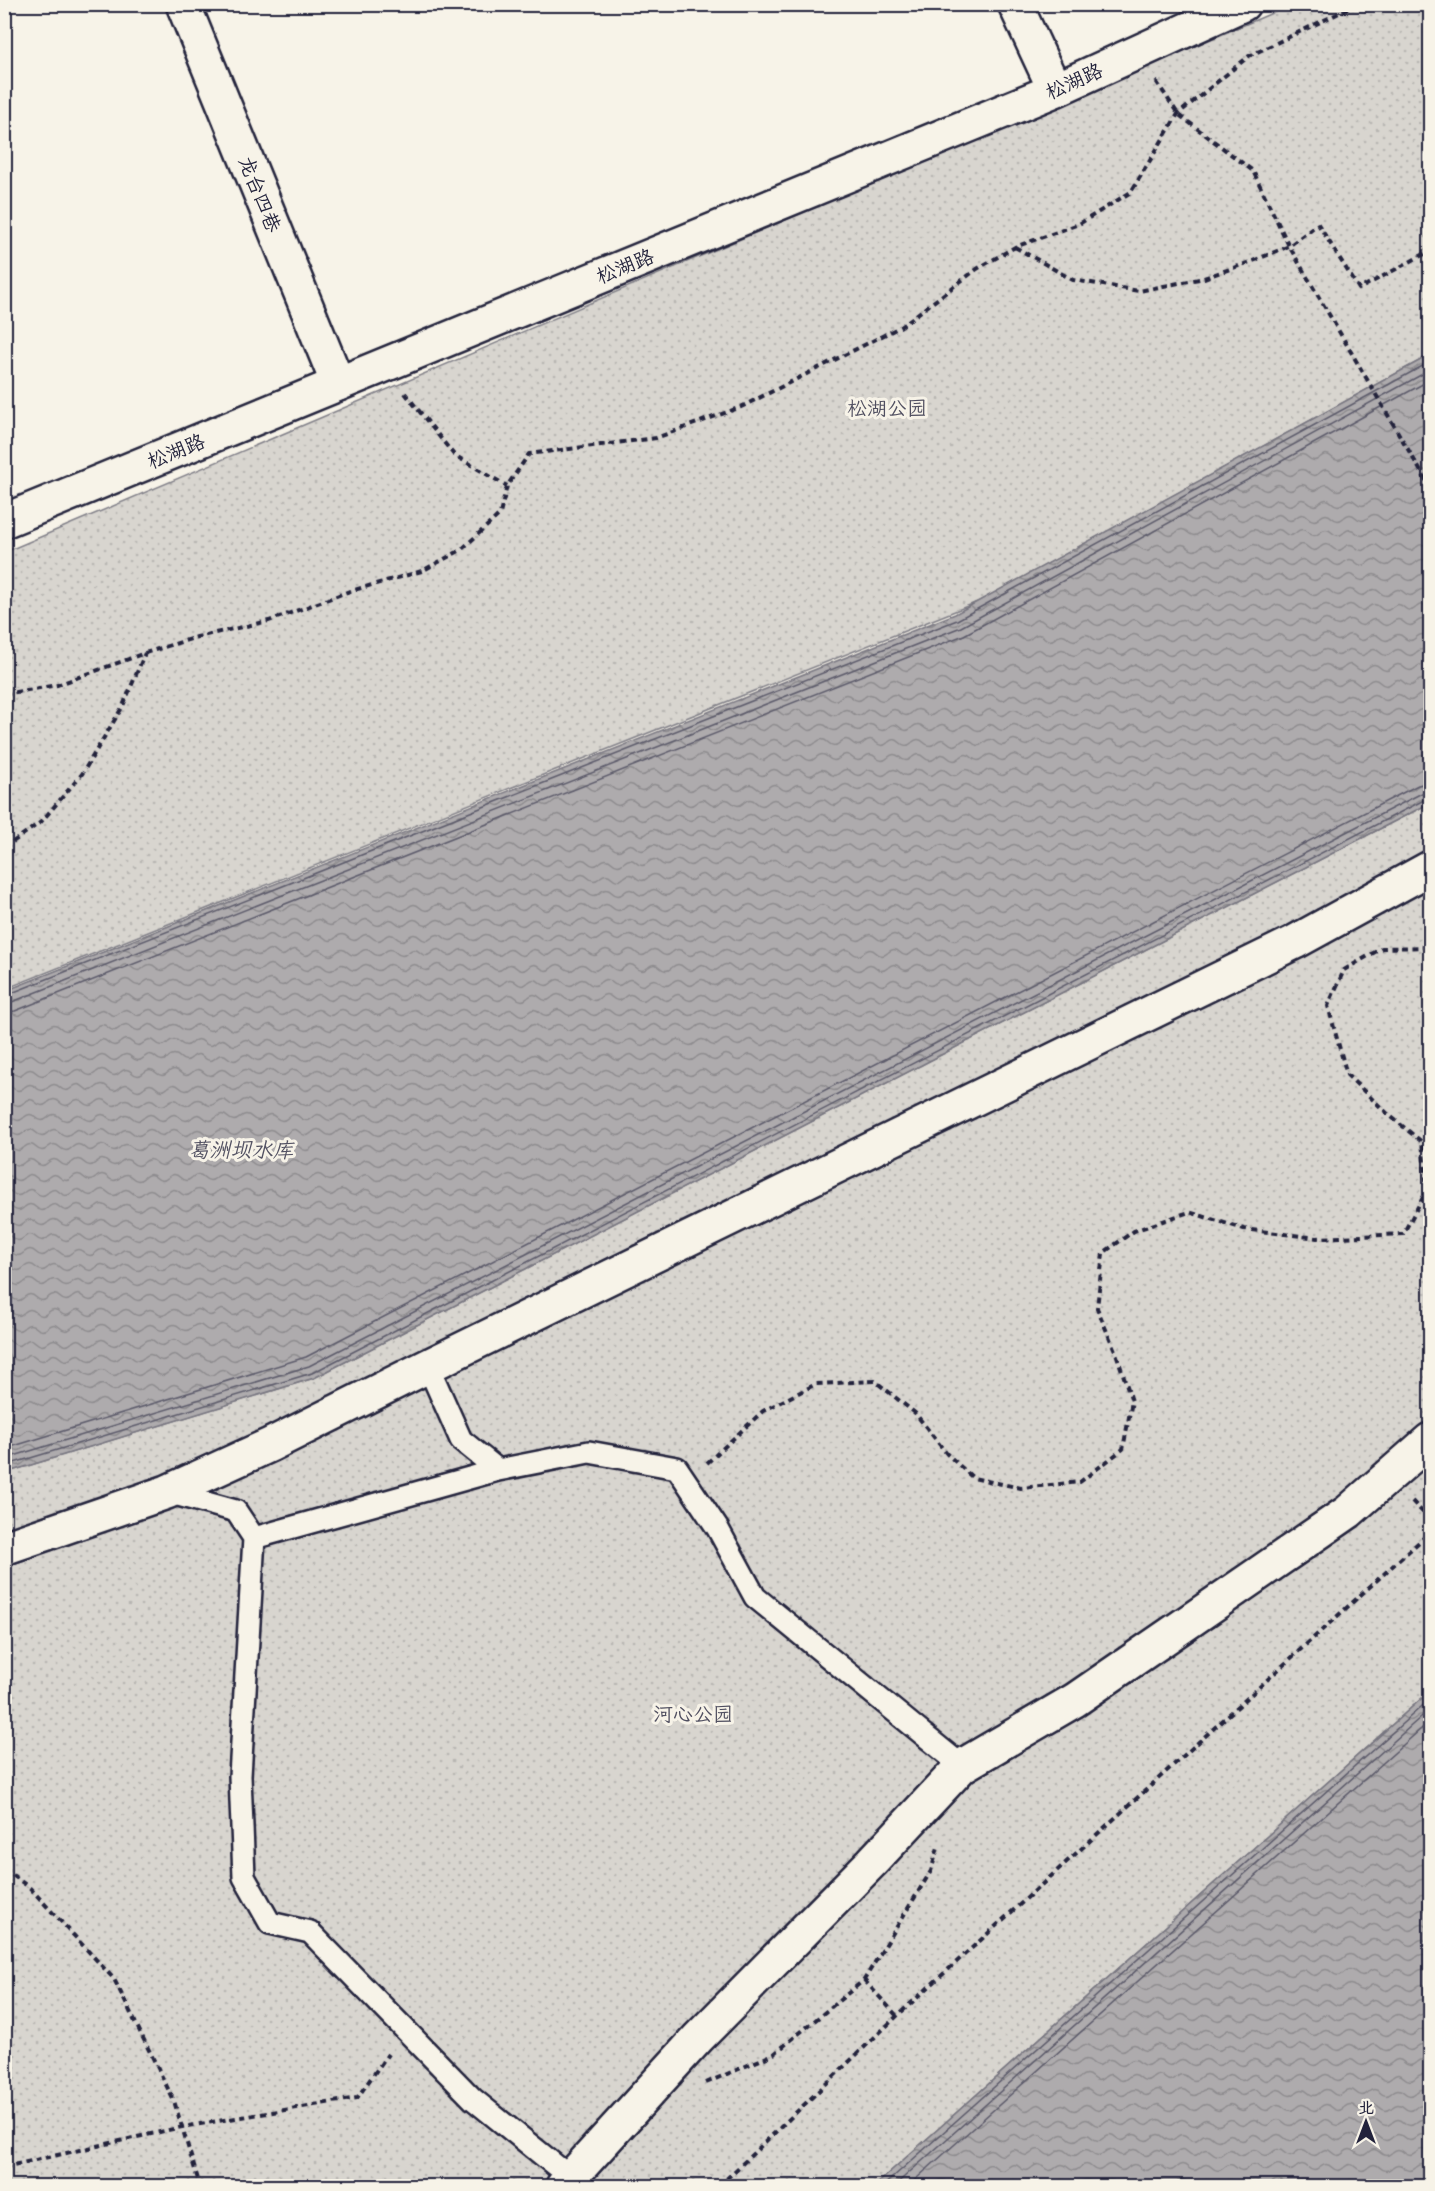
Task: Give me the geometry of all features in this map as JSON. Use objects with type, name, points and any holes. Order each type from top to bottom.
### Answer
[{"type":"street","name":"龙台四巷","points":[[183,4],[338,384]]},
{"type":"street","points":[[1015,4],[1055,90]]},
{"type":"street","name":"松湖路","points":[[4,521],[1055,90],[1243,4]]},
{"type":"street","points":[[4,1548],[167,1492],[270,1445],[1295,942],[1431,868]]},
{"type":"street","points":[[567,2182],[698,2038],[872,1862],[962,1766],[1075,1700],[1348,1512],[1431,1440]]},
{"type":"lane","points":[[428,1366],[461,1440],[498,1470]]},
{"type":"lane","points":[[254,1538],[498,1470],[589,1452],[677,1468],[718,1529],[755,1597],[962,1766]]},
{"type":"lane","points":[[167,1492],[236,1511],[254,1538],[240,1776],[244,1877],[270,1923],[310,1932],[473,2099],[567,2182]]},
{"type":"path","points":[[4,694],[57,685],[145,653],[269,621],[347,592],[422,571],[461,550],[500,514],[507,486],[529,454],[656,438],[741,407],[900,327],[977,269],[1015,247],[1079,224],[1131,192],[1178,114],[1249,56],[1358,4]]},
{"type":"path","points":[[1138,52],[1178,114],[1253,171],[1288,246],[1431,487]]},
{"type":"path","points":[[1015,247],[1073,280],[1139,291],[1204,278],[1253,261],[1288,246],[1318,224],[1359,289],[1431,251]]},
{"type":"path","points":[[383,366],[454,455],[507,486]]},
{"type":"path","points":[[4,848],[41,822],[82,774],[123,706],[145,653]]},
{"type":"path","points":[[686,1482],[763,1411],[816,1384],[875,1381],[915,1413],[947,1454],[973,1478],[1022,1488],[1080,1482],[1123,1449],[1132,1401],[1116,1353],[1097,1308],[1103,1253],[1134,1231],[1189,1212],[1244,1229],[1317,1238],[1403,1234],[1427,1190],[1422,1142],[1347,1075],[1328,1006],[1344,970],[1382,948],[1431,947]]},
{"type":"path","points":[[719,2187],[897,2016],[1431,1532]]},
{"type":"path","points":[[700,2086],[774,2054],[864,1980],[931,1871],[940,1840]]},
{"type":"path","points":[[4,1869],[30,1888],[114,1978],[174,2101],[200,2187]]},
{"type":"path","points":[[864,1980],[897,2016]]},
{"type":"path","points":[[4,2167],[182,2127],[357,2098],[405,2031]]},
{"type":"green space","name":"松湖公园","points":[[1291,5],[1430,5],[1430,355],[980,601],[5,989],[5,552]]},
{"type":"green space","name":"河心公园","points":[[1430,803],[1430,1691],[874,2186],[5,2186],[5,1473],[314,1378]]},
{"type":"water","name":"葛洲坝水库","points":[[1430,355],[1430,803],[314,1378],[5,1473],[5,991],[955,614]]},
{"type":"water","points":[[1430,1691],[1430,2186],[874,2186]]}]
